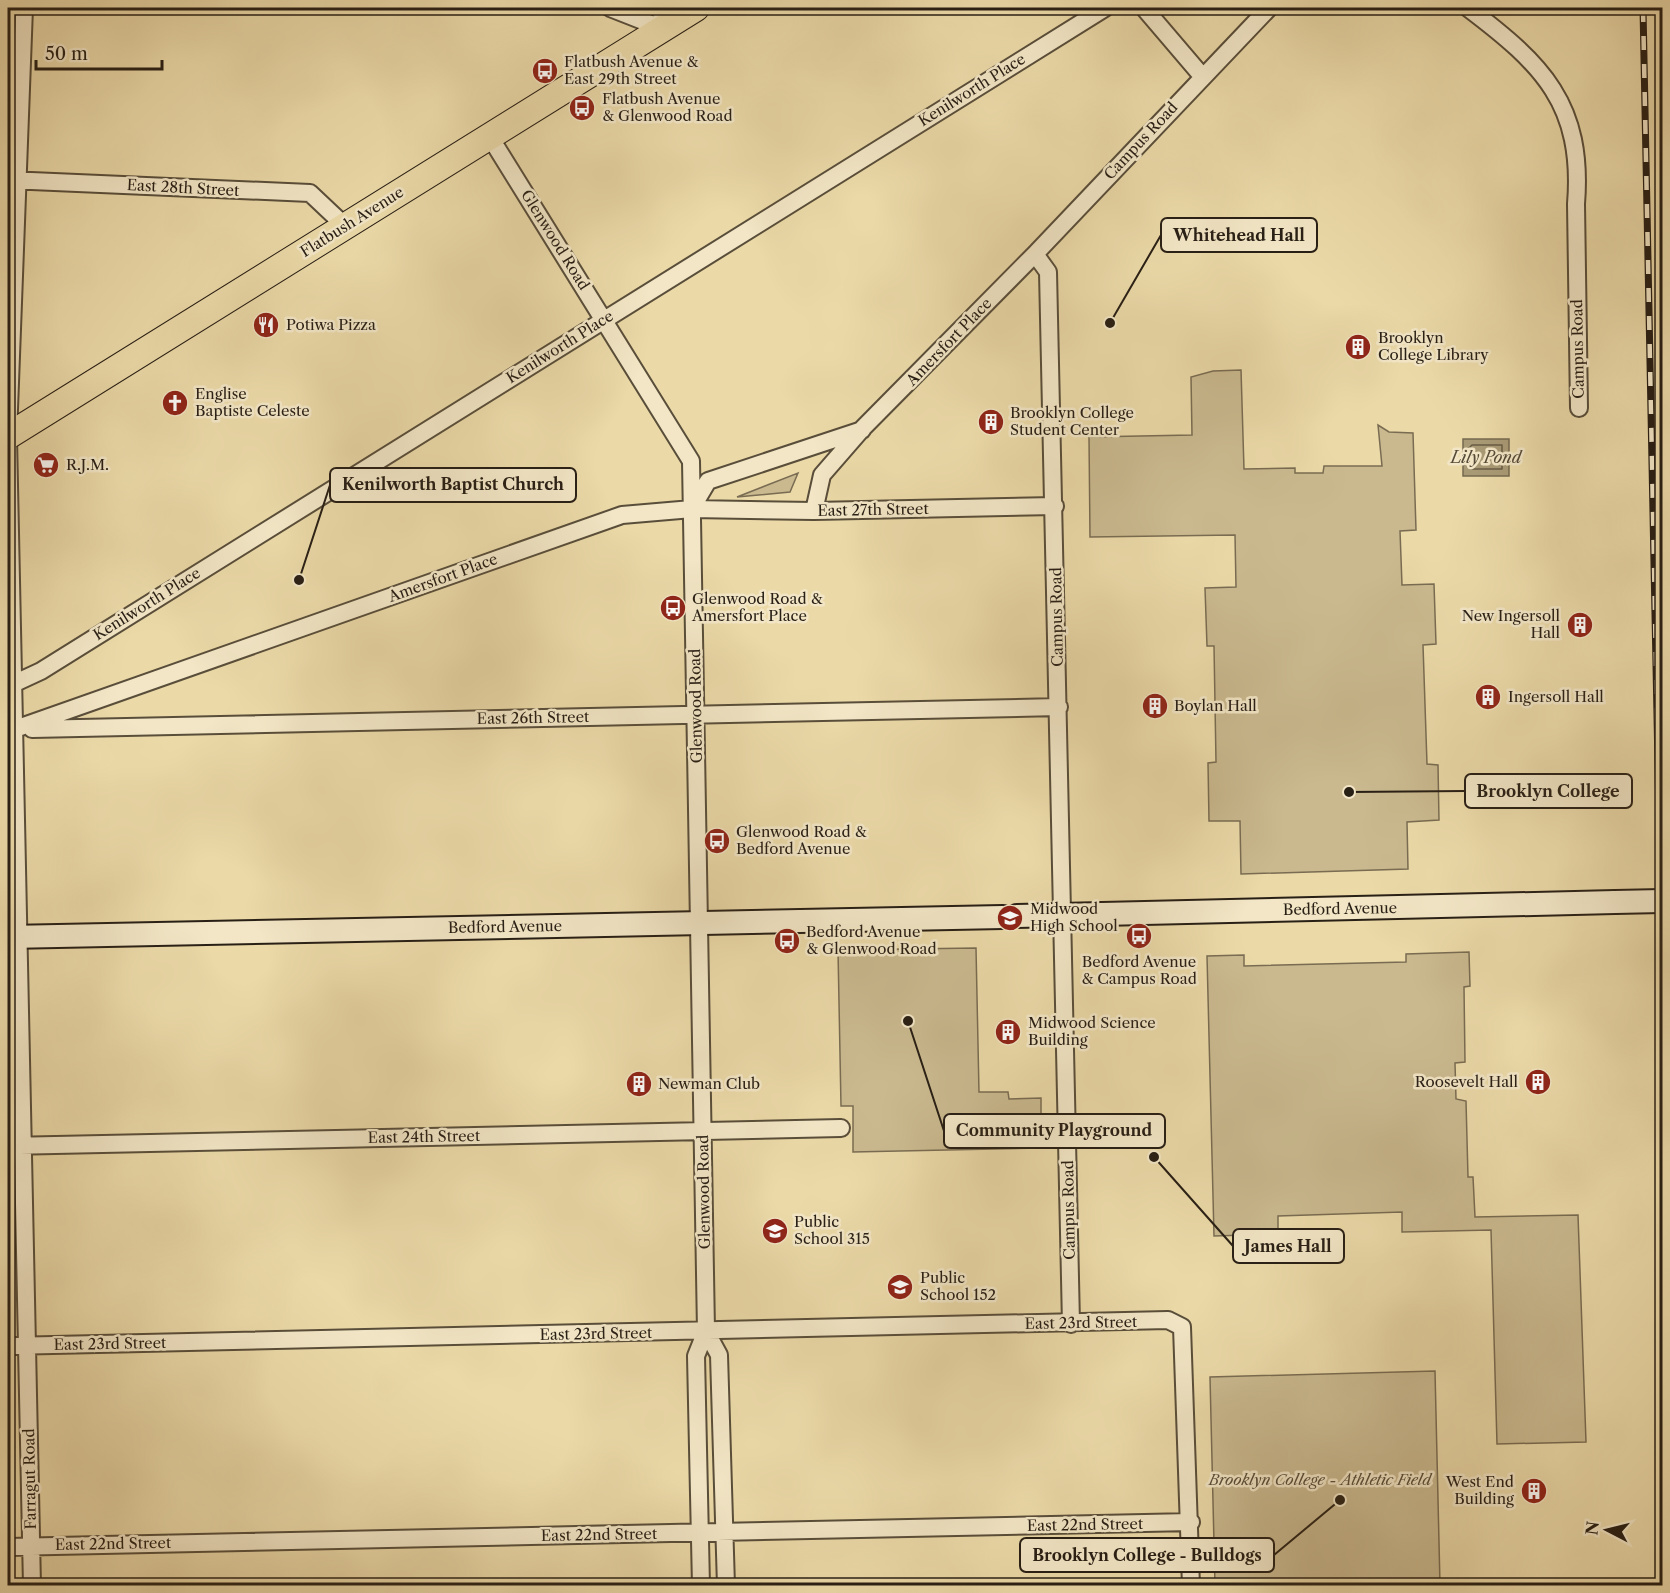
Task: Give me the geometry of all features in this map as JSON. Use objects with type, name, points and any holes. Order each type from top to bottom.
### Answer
[{"type":"main road","name":"Flatbush Avenue","points":[[8,436],[490,137],[662,18],[696,8]]},
{"type":"main road","name":"Bedford Avenue","points":[[13,937],[1662,901]]},
{"type":"street","name":"Farragut Road","points":[[24,8],[12,180],[8,436],[13,684],[11,729],[15,1146],[27,1346],[33,1586]]},
{"type":"street","points":[[610,8],[662,18]]},
{"type":"street","name":"Kenilworth Place","points":[[13,684],[41,670],[1105,8]]},
{"type":"street","points":[[1144,8],[1202,76]]},
{"type":"street","name":"Campus Road","points":[[1071,1324],[1055,506],[1048,272],[1035,254],[1269,8]]},
{"type":"street","name":"Campus Road","points":[[1468,8],[1529,57],[1548,80],[1570,126],[1578,178],[1576,204],[1579,408]]},
{"type":"street","name":"Glenwood Road","points":[[490,137],[691,460],[706,1331],[696,1356],[701,1586]]},
{"type":"street","name":"East 28th Street","points":[[12,180],[310,194],[345,226]]},
{"type":"street","name":"Amersfort Place","points":[[814,511],[822,475],[862,429],[1035,254]]},
{"type":"street","name":"Amersfort Place","points":[[11,729],[622,515],[692,509],[708,481],[862,429]]},
{"type":"street","name":"East 27th Street","points":[[692,509],[814,511],[1055,506]]},
{"type":"street","name":"East 26th Street","points":[[11,729],[1059,707]]},
{"type":"street","name":"East 24th Street","points":[[15,1146],[841,1128]]},
{"type":"street","name":"East 23rd Street","points":[[8,1346],[1071,1324],[1168,1320],[1182,1327],[1191,1522]]},
{"type":"street","name":"Glenwood Road","points":[[706,1331],[719,1354],[726,1586]]},
{"type":"street","points":[[1191,1522],[1191,1586]]},
{"type":"street","name":"East 22nd Street","points":[[8,1547],[1191,1522]]},
{"type":"green space","points":[[1241,370],[1244,469],[1295,468],[1295,473],[1323,473],[1324,466],[1382,466],[1378,425],[1389,432],[1413,433],[1416,530],[1400,531],[1402,585],[1434,584],[1436,644],[1423,645],[1427,764],[1438,765],[1439,820],[1407,822],[1408,869],[1241,874],[1240,821],[1209,821],[1208,763],[1216,762],[1214,646],[1207,646],[1205,588],[1236,587],[1235,535],[1090,537],[1089,437],[1192,435],[1191,377],[1213,371]]},
{"type":"green space","points":[[798,473],[790,492],[737,497]]},
{"type":"green space","points":[[976,948],[979,1092],[1008,1092],[1009,1099],[1041,1098],[1041,1148],[853,1152],[853,1106],[841,1106],[838,950]]},
{"type":"green space","points":[[1469,952],[1470,986],[1464,987],[1465,1062],[1455,1063],[1456,1099],[1466,1101],[1468,1177],[1473,1177],[1475,1217],[1578,1215],[1586,1442],[1497,1444],[1491,1230],[1402,1232],[1402,1212],[1278,1216],[1278,1234],[1214,1236],[1207,956],[1244,955],[1244,966],[1406,962],[1406,954]]},
{"type":"green space","name":"Brooklyn College - Athletic Field","points":[[1435,1371],[1440,1585],[1215,1585],[1210,1377]]},
{"type":"water","name":"Lily Pond","points":[[1463,439],[1509,439],[1509,476],[1463,476]]},
{"type":"railway","points":[[1643,8],[1660,867],[1662,1124]]},
{"type":"place","name":"Flatbush Avenue & East 29th Street","points":[[545,71]]},
{"type":"place","name":"Flatbush Avenue & Glenwood Road","points":[[582,108]]},
{"type":"place","name":"Whitehead Hall","points":[[1110,323]]},
{"type":"place","name":"Potiwa Pizza","points":[[266,325]]},
{"type":"place","name":"Brooklyn College Library","points":[[1358,347]]},
{"type":"place","name":"Englise Baptiste Celeste","points":[[175,403]]},
{"type":"place","name":"Brooklyn College Student Center","points":[[991,422]]},
{"type":"place","name":"R.J.M.","points":[[46,465]]},
{"type":"place","name":"Kenilworth Baptist Church","points":[[299,580]]},
{"type":"place","name":"Glenwood Road & Amersfort Place","points":[[673,608]]},
{"type":"place","name":"New Ingersoll Hall","points":[[1580,625]]},
{"type":"place","name":"Ingersoll Hall","points":[[1488,697]]},
{"type":"place","name":"Boylan Hall","points":[[1155,706]]},
{"type":"place","name":"Brooklyn College","points":[[1349,792]]},
{"type":"place","name":"Glenwood Road & Bedford Avenue","points":[[717,841]]},
{"type":"place","name":"Midwood High School","points":[[1010,918]]},
{"type":"place","name":"Bedford Avenue & Campus Road","points":[[1139,936]]},
{"type":"place","name":"Bedford Avenue & Glenwood Road","points":[[787,941]]},
{"type":"place","name":"Community Playground","points":[[908,1021]]},
{"type":"place","name":"Midwood Science Building","points":[[1008,1032]]},
{"type":"place","name":"Roosevelt Hall","points":[[1538,1082]]},
{"type":"place","name":"Newman Club","points":[[639,1084]]},
{"type":"place","name":"James Hall","points":[[1154,1157]]},
{"type":"place","name":"Public School 315","points":[[775,1231]]},
{"type":"place","name":"Public School 152","points":[[900,1287]]},
{"type":"place","name":"West End Building","points":[[1534,1491]]},
{"type":"place","name":"Brooklyn College - Bulldogs","points":[[1340,1500]]}]
